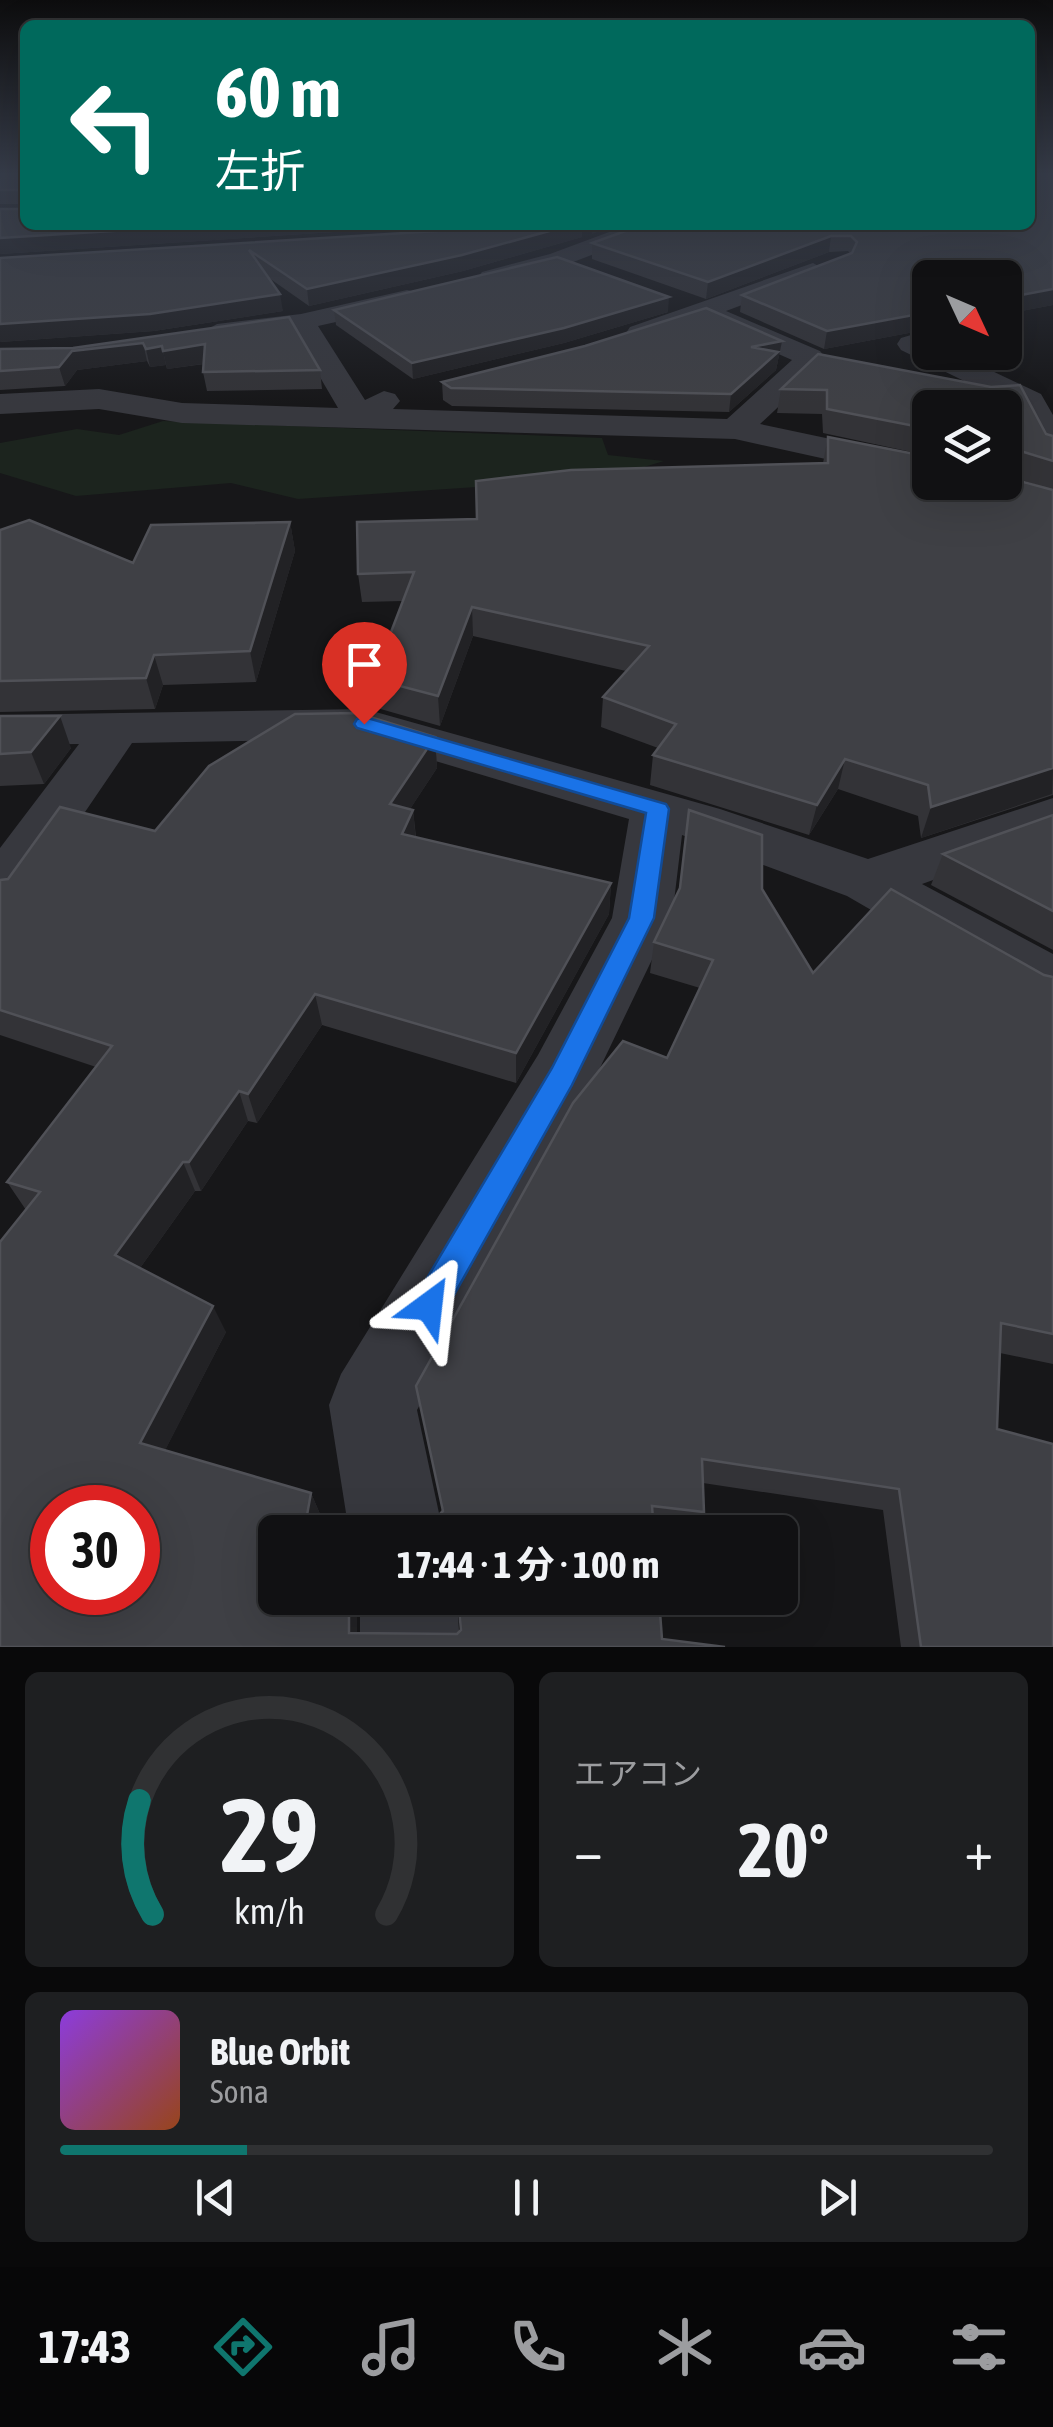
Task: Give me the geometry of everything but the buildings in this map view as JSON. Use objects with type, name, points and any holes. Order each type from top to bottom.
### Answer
[{"type":"street","points":[[469,283],[582,250]]},
{"type":"street","points":[[558,259],[594,272]]},
{"type":"street","points":[[610,342],[706,312],[839,260]]},
{"type":"street","points":[[192,336],[301,322],[433,293]]},
{"type":"street","points":[[660,296],[810,357],[735,429]]},
{"type":"street","points":[[215,298],[229,330]]},
{"type":"street","points":[[301,322],[361,419]]},
{"type":"street","points":[[911,344],[1030,401],[1053,450]]},
{"type":"street","points":[[0,404],[92,384],[182,413],[735,429],[912,467]]},
{"type":"street","points":[[361,419],[388,398],[406,394]]},
{"type":"street","points":[[0,730],[364,724],[658,809],[868,881],[1053,984]]},
{"type":"street","points":[[0,890],[117,728]]},
{"type":"street","points":[[393,1515],[372,1405],[562,1076],[642,918],[658,809]]},
{"type":"street","points":[[868,881],[1053,817]]},
{"type":"street","points":[[409,1615],[410,1647]]},
{"type":"shaded area","points":[[163,421],[602,438],[608,455],[664,461],[608,478],[298,499],[231,483],[76,496],[0,473],[0,443],[77,429],[119,435]]},
{"type":"route","points":[[364,724],[658,809],[642,918],[562,1076],[429,1306]]}]
